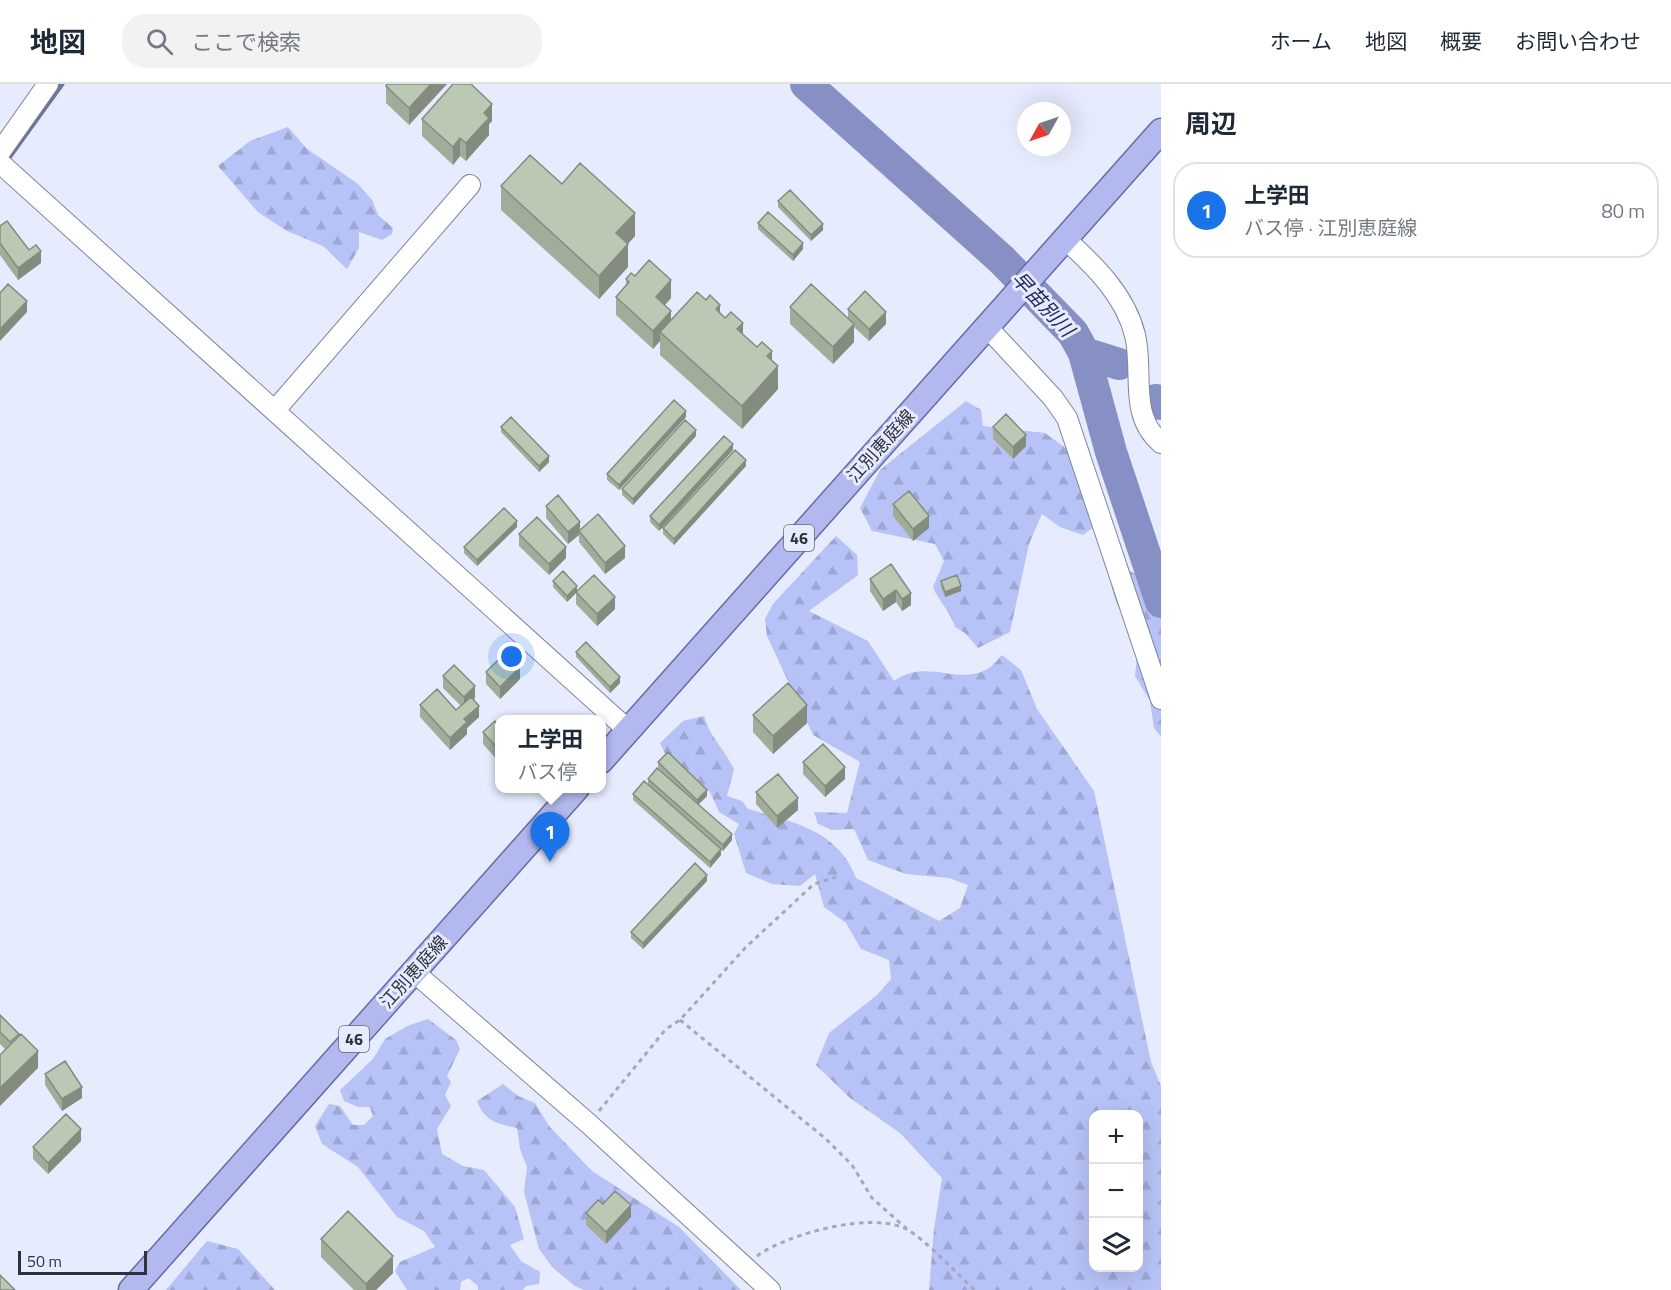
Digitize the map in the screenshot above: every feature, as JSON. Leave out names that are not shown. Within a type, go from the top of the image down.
[{"type":"main road","name":"江別恵庭線","points":[[606,755],[1161,131]]},
{"type":"main road","name":"江別恵庭線","points":[[131,1290],[573,793]]},
{"type":"street","points":[[48,84],[2,162],[628,730]]},
{"type":"street","points":[[276,409],[470,185]]},
{"type":"street","points":[[1060,244],[1090,261],[1122,303],[1135,335],[1142,416],[1148,429],[1161,443]]},
{"type":"street","points":[[992,321],[1067,418],[1161,699]]},
{"type":"street","points":[[414,972],[589,1124],[770,1290]]},
{"type":"path","points":[[589,1124],[666,1029],[680,1020],[746,947],[814,884],[836,877]]},
{"type":"path","points":[[680,1020],[826,1139],[852,1165],[872,1198],[975,1290]]},
{"type":"path","points":[[745,1268],[759,1254],[792,1237],[821,1230],[882,1222],[907,1229]]},
{"type":"green space","points":[[288,127],[306,148],[358,184],[372,200],[378,215],[393,228],[392,234],[382,240],[359,232],[359,248],[347,269],[323,246],[287,231],[258,212],[218,166],[250,141]]},
{"type":"green space","points":[[966,401],[981,410],[983,426],[1045,433],[1071,452],[1095,526],[1083,535],[1060,527],[1042,514],[1029,544],[1010,632],[978,648],[965,633],[955,627],[933,587],[944,561],[935,544],[872,531],[860,508],[880,470]]},
{"type":"green space","points":[[836,536],[857,555],[858,575],[809,611],[868,641],[894,681],[906,674],[918,672],[966,675],[977,673],[991,667],[1002,655],[1021,670],[1037,709],[1094,791],[1151,1062],[1161,1086],[1161,1290],[929,1290],[934,1229],[942,1178],[900,1133],[850,1098],[816,1065],[829,1033],[877,995],[891,979],[889,960],[861,949],[846,923],[824,907],[815,874],[800,886],[772,884],[746,873],[734,834],[739,824],[719,812],[710,792],[672,768],[660,743],[683,721],[704,716],[734,769],[727,796],[742,801],[748,809],[812,830],[838,849],[856,878],[939,921],[960,908],[968,885],[949,878],[906,874],[868,860],[854,829],[832,830],[818,824],[814,812],[847,813],[860,762],[813,735],[767,636],[765,619],[773,604]]},
{"type":"green space","points":[[1121,567],[1161,586],[1161,737],[1154,728],[1150,701],[1135,676],[1139,636],[1123,615],[1113,593],[1111,575]]},
{"type":"green space","points":[[428,1019],[456,1040],[460,1049],[447,1076],[451,1082],[445,1095],[451,1106],[437,1129],[442,1154],[463,1166],[484,1170],[515,1207],[524,1239],[510,1245],[521,1261],[540,1272],[539,1284],[526,1286],[523,1290],[478,1290],[478,1286],[468,1278],[461,1282],[460,1290],[407,1290],[395,1271],[400,1262],[435,1247],[424,1231],[397,1217],[358,1167],[322,1144],[315,1126],[329,1104],[340,1106],[353,1125],[364,1125],[373,1116],[370,1107],[358,1107],[344,1101],[340,1090],[373,1059],[385,1039],[407,1026]]},
{"type":"green space","points":[[503,1084],[518,1096],[535,1103],[549,1126],[592,1171],[679,1227],[741,1290],[584,1290],[575,1286],[553,1268],[539,1249],[524,1192],[527,1167],[520,1149],[517,1128],[498,1123],[488,1117],[477,1101]]},
{"type":"green space","points":[[207,1241],[238,1249],[275,1290],[166,1290]]},
{"type":"building","points":[[387,84],[431,84],[409,108],[386,86]]},
{"type":"building","points":[[453,84],[471,84],[492,104],[484,113],[489,118],[466,143],[460,138],[453,147],[422,119]]},
{"type":"building","points":[[530,155],[562,184],[580,163],[635,213],[616,233],[628,244],[599,276],[501,186]]},
{"type":"building","points":[[790,190],[823,224],[811,235],[778,201]]},
{"type":"building","points":[[768,212],[803,243],[793,255],[758,223]]},
{"type":"building","points":[[7,221],[29,250],[36,245],[41,251],[18,268],[0,243],[0,226]]},
{"type":"building","points":[[649,260],[671,280],[656,297],[671,311],[653,331],[616,297],[629,282],[626,279],[631,273],[635,276]]},
{"type":"building","points":[[8,284],[27,301],[0,329],[0,293]]},
{"type":"building","points":[[811,284],[854,324],[833,347],[790,307]]},
{"type":"building","points":[[865,291],[886,312],[869,329],[848,309]]},
{"type":"building","points":[[697,292],[706,300],[710,295],[720,305],[716,309],[725,318],[731,312],[743,323],[737,329],[757,347],[762,342],[772,351],[767,356],[778,366],[742,406],[660,332]]},
{"type":"building","points":[[674,400],[686,411],[619,485],[607,474]]},
{"type":"building","points":[[1006,414],[1026,435],[1013,447],[993,427]]},
{"type":"building","points":[[511,417],[549,456],[539,466],[501,427]]},
{"type":"building","points":[[685,420],[696,430],[633,499],[622,489]]},
{"type":"building","points":[[724,436],[733,444],[659,525],[650,516]]},
{"type":"building","points":[[735,450],[746,460],[674,539],[663,528]]},
{"type":"building","points":[[909,491],[929,516],[913,529],[893,504]]},
{"type":"building","points":[[558,495],[580,522],[568,532],[546,506]]},
{"type":"building","points":[[504,508],[517,521],[477,560],[464,547]]},
{"type":"building","points":[[598,514],[625,546],[605,563],[579,531]]},
{"type":"building","points":[[537,517],[566,547],[549,564],[519,534]]},
{"type":"building","points":[[891,564],[911,593],[902,599],[896,590],[883,599],[870,579]]},
{"type":"building","points":[[563,571],[577,586],[567,596],[553,581]]},
{"type":"building","points":[[594,575],[615,597],[597,614],[576,592]]},
{"type":"building","points":[[957,575],[961,586],[945,592],[941,581]]},
{"type":"building","points":[[586,642],[620,677],[610,687],[576,652]]},
{"type":"building","points":[[506,652],[520,667],[500,687],[486,672]]},
{"type":"building","points":[[454,665],[475,686],[464,697],[443,676]]},
{"type":"building","points":[[788,683],[807,705],[773,736],[753,715]]},
{"type":"building","points":[[437,689],[456,710],[471,697],[479,706],[464,719],[467,722],[450,738],[420,705]]},
{"type":"building","points":[[495,721],[495,746],[483,732]]},
{"type":"building","points":[[823,744],[845,767],[825,786],[803,762]]},
{"type":"building","points":[[668,752],[707,790],[697,800],[658,762]]},
{"type":"building","points":[[657,768],[732,834],[723,845],[648,779]]},
{"type":"building","points":[[778,774],[798,798],[777,816],[756,792]]},
{"type":"building","points":[[644,781],[721,849],[710,862],[633,794]]},
{"type":"building","points":[[695,863],[707,875],[643,943],[631,932]]},
{"type":"building","points":[[0,1015],[19,1034],[10,1042],[0,1032]]},
{"type":"building","points":[[21,1034],[38,1051],[0,1088],[0,1055]]},
{"type":"building","points":[[65,1061],[82,1087],[62,1099],[45,1074]]},
{"type":"building","points":[[66,1114],[81,1129],[48,1163],[33,1147]]},
{"type":"building","points":[[615,1191],[631,1205],[606,1232],[586,1213],[598,1200],[603,1204]]},
{"type":"building","points":[[348,1211],[393,1256],[366,1284],[321,1239]]},
{"type":"building","points":[[0,1275],[15,1290],[0,1290]]},
{"type":"waterway","points":[[5,163],[62,84]]},
{"type":"waterway","name":"早苗別川","points":[[806,84],[1002,260],[1073,333],[1084,353],[1111,452],[1161,602]]},
{"type":"waterway","points":[[1084,353],[1119,364]]},
{"type":"waterway","points":[[1156,400],[1161,404]]},
{"type":"place","name":"上学田","points":[[550,862]]}]
